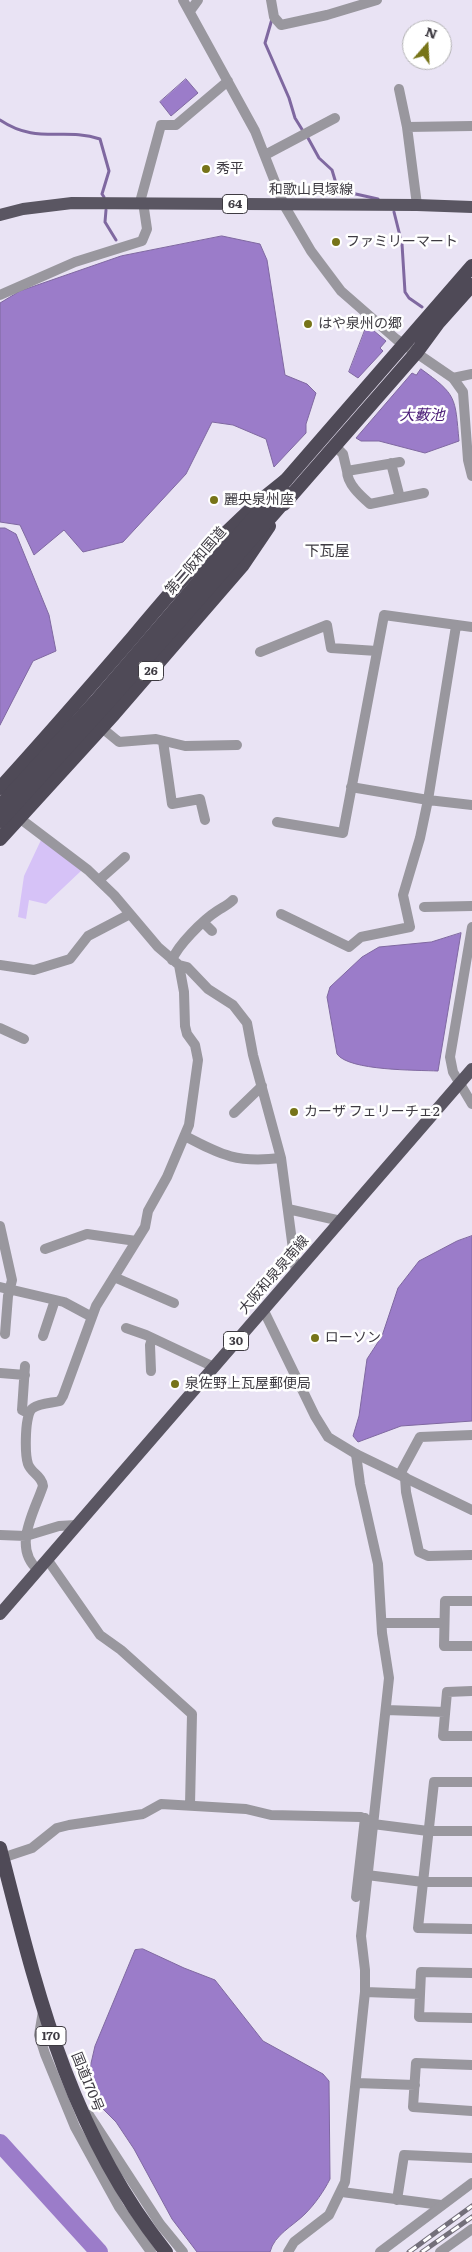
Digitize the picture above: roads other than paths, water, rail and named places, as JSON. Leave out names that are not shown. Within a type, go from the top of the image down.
[{"type":"highway","name":"第二阪和国道","points":[[0,806],[96,701],[472,266]]},
{"type":"highway","name":"第二阪和国道","points":[[0,821],[104,708],[335,446],[416,353],[472,284]]},
{"type":"highway","name":"26","points":[[0,788],[54,730],[191,570],[260,500],[286,480]]},
{"type":"highway","name":"26","points":[[0,839],[102,728],[242,566],[291,494]]},
{"type":"highway","name":"国道170号","points":[[1,1853],[43,2011],[71,2087],[90,2132],[136,2211],[166,2252]]},
{"type":"main road","name":"和歌山貝塚線","points":[[0,215],[23,209],[72,203],[417,204],[472,207]]},
{"type":"main road","name":"大阪和泉泉南線","points":[[0,1614],[472,1069]]},
{"type":"street","points":[[183,0],[255,130],[284,205],[311,251],[341,292],[404,344],[453,378],[463,392],[468,460],[472,476]]},
{"type":"street","points":[[190,11],[198,0]]},
{"type":"street","points":[[271,0],[274,17],[281,25],[327,15],[376,0]]},
{"type":"street","points":[[0,295],[74,262],[142,241],[147,229],[141,202],[162,125],[176,124],[228,81]]},
{"type":"street","points":[[399,89],[407,127],[417,204]]},
{"type":"street","points":[[265,155],[336,118]]},
{"type":"street","points":[[407,127],[472,126]]},
{"type":"street","points":[[453,378],[472,374]]},
{"type":"street","points":[[335,446],[343,454],[347,477],[360,495],[370,504],[424,493]]},
{"type":"street","points":[[347,471],[375,462],[395,463],[400,498]]},
{"type":"street","points":[[277,822],[343,833],[384,615],[472,627]]},
{"type":"street","points":[[260,652],[327,625],[331,648],[378,651]]},
{"type":"street","points":[[282,914],[349,947],[361,937],[410,927],[404,895],[420,838],[428,800],[456,626]]},
{"type":"street","points":[[102,728],[119,742],[156,739],[185,746],[237,745]]},
{"type":"street","points":[[163,741],[172,804],[200,799],[205,820]]},
{"type":"street","points":[[351,787],[428,800],[472,805]]},
{"type":"street","points":[[0,799],[19,819],[98,880],[158,947],[175,962],[188,967],[208,989],[241,1013],[249,1031],[253,1054],[281,1158],[296,1272]]},
{"type":"street","points":[[98,880],[125,857]]},
{"type":"street","points":[[38,1570],[27,1554],[24,1540],[43,1486],[42,1480],[28,1464],[26,1421],[28,1414],[33,1408],[60,1401],[63,1396],[96,1306],[145,1227],[148,1211],[167,1177],[190,1125],[198,1060],[195,1045],[187,1034],[184,992],[175,962],[176,950],[208,927],[234,900]]},
{"type":"street","points":[[424,907],[472,906]]},
{"type":"street","points":[[0,965],[34,970],[70,959],[88,936],[130,914]]},
{"type":"street","points":[[472,927],[450,1057],[451,1068],[472,1104]]},
{"type":"street","points":[[0,1028],[24,1039]]},
{"type":"street","points":[[234,1113],[262,1086]]},
{"type":"street","points":[[185,1136],[235,1158],[256,1161],[281,1158]]},
{"type":"street","points":[[288,1208],[340,1221]]},
{"type":"street","points":[[0,1226],[12,1280],[5,1288],[5,1334]]},
{"type":"street","points":[[45,1249],[87,1234],[136,1241]]},
{"type":"street","points":[[114,1277],[174,1303]]},
{"type":"street","points":[[5,1288],[28,1295],[64,1302],[92,1317]]},
{"type":"street","points":[[43,1336],[55,1300]]},
{"type":"street","points":[[264,1310],[322,1430],[333,1442],[472,1510]]},
{"type":"street","points":[[126,1328],[209,1363],[214,1367]]},
{"type":"street","points":[[151,1371],[150,1345],[152,1339]]},
{"type":"street","points":[[0,1373],[25,1370],[22,1410],[28,1414]]},
{"type":"street","points":[[472,1435],[420,1437],[403,1476],[419,1552],[428,1556],[472,1555]]},
{"type":"street","points":[[356,1454],[360,1484],[378,1564],[382,1623],[389,1678],[386,1710],[356,1897]]},
{"type":"street","points":[[0,1535],[26,1536],[59,1526],[76,1525]]},
{"type":"street","points":[[47,1559],[100,1635],[121,1650],[192,1714],[190,1806]]},
{"type":"street","points":[[472,1601],[444,1601],[444,1646],[472,1646]]},
{"type":"street","points":[[382,1623],[444,1623]]},
{"type":"street","points":[[472,1692],[447,1692],[443,1736],[472,1736]]},
{"type":"street","points":[[386,1710],[445,1712]]},
{"type":"street","points":[[472,1782],[434,1782],[418,1928],[472,1929]]},
{"type":"street","points":[[1,1853],[32,1848],[57,1828],[69,1824],[143,1814],[161,1804],[246,1809],[271,1815],[369,1821],[428,1831],[472,1831]]},
{"type":"street","points":[[290,2251],[294,2242],[329,2215],[342,2192],[345,2182],[364,1992],[365,1970],[360,1936],[367,1875],[369,1821]]},
{"type":"street","points":[[367,1875],[423,1882],[472,1882]]},
{"type":"street","points":[[472,1973],[421,1972],[419,2017],[472,2018]]},
{"type":"street","points":[[364,1992],[420,1994]]},
{"type":"street","points":[[43,2011],[39,2035],[75,2127],[119,2207],[151,2252]]},
{"type":"street","points":[[472,2065],[416,2063],[413,2107],[472,2111]]},
{"type":"street","points":[[356,2083],[415,2085]]},
{"type":"street","points":[[71,2087],[160,2224],[183,2252]]},
{"type":"street","points":[[397,2200],[404,2155],[472,2158]]},
{"type":"street","points":[[380,2252],[472,2183]]},
{"type":"street","points":[[342,2192],[441,2205]]},
{"type":"street","points":[[440,2252],[472,2229]]},
{"type":"water","points":[[186,79],[198,93],[171,116],[160,102]]},
{"type":"water","points":[[222,236],[260,244],[267,260],[285,375],[307,384],[316,393],[306,424],[306,433],[274,467],[266,439],[233,425],[212,422],[186,474],[123,542],[83,552],[64,530],[34,555],[20,525],[0,522],[0,303],[20,291],[121,256]]},
{"type":"water","points":[[367,325],[386,341],[380,348],[383,351],[358,378],[349,372]]},
{"type":"water","name":"大藪池","points":[[421,369],[442,385],[452,398],[455,406],[459,441],[425,453],[379,441],[361,441],[356,438],[412,373],[416,375]]},
{"type":"water","points":[[0,528],[5,528],[16,534],[49,615],[56,651],[33,661],[0,725]]},
{"type":"water","points":[[461,933],[438,1071],[369,1067],[344,1060],[337,1054],[327,997],[330,987],[362,957],[379,947],[431,942]]},
{"type":"water","points":[[472,1236],[472,1421],[401,1426],[358,1442],[353,1436],[359,1416],[367,1359],[382,1336],[398,1288],[419,1261],[457,1241]]},
{"type":"water","points":[[143,1949],[215,1980],[263,2041],[323,2074],[329,2081],[330,2179],[312,2206],[275,2241],[270,2252],[197,2252],[172,2219],[134,2149],[116,2122],[101,2107],[93,2093],[89,2072],[95,2046],[135,1950]]},
{"type":"waterway","points":[[272,19],[265,43],[289,98],[295,118],[303,131]]},
{"type":"waterway","points":[[0,120],[13,128],[26,132],[74,134],[100,139],[109,171],[102,194],[104,197]]},
{"type":"waterway","points":[[308,138],[319,158],[332,170],[338,190],[378,199]]},
{"type":"waterway","points":[[106,210],[105,222],[116,240]]},
{"type":"waterway","points":[[394,212],[402,244],[405,292],[409,298],[422,307]]},
{"type":"waterway","points":[[0,2143],[99,2252]]},
{"type":"railway","points":[[409,2252],[472,2206]]},
{"type":"railway","points":[[422,2252],[472,2217]]},
{"type":"place","name":"秀平","points":[[206,169]]},
{"type":"place","name":"ファミリーマート","points":[[336,242]]},
{"type":"place","name":"はや泉州の郷","points":[[308,324]]},
{"type":"place","name":"麗央泉州座","points":[[214,500]]},
{"type":"place","name":"カーザ フェリーチェ2","points":[[294,1112]]},
{"type":"place","name":"ローソン","points":[[315,1338]]},
{"type":"place","name":"泉佐野上瓦屋郵便局","points":[[175,1384]]},
{"type":"district","name":"下瓦屋","points":[[327,552]]}]
